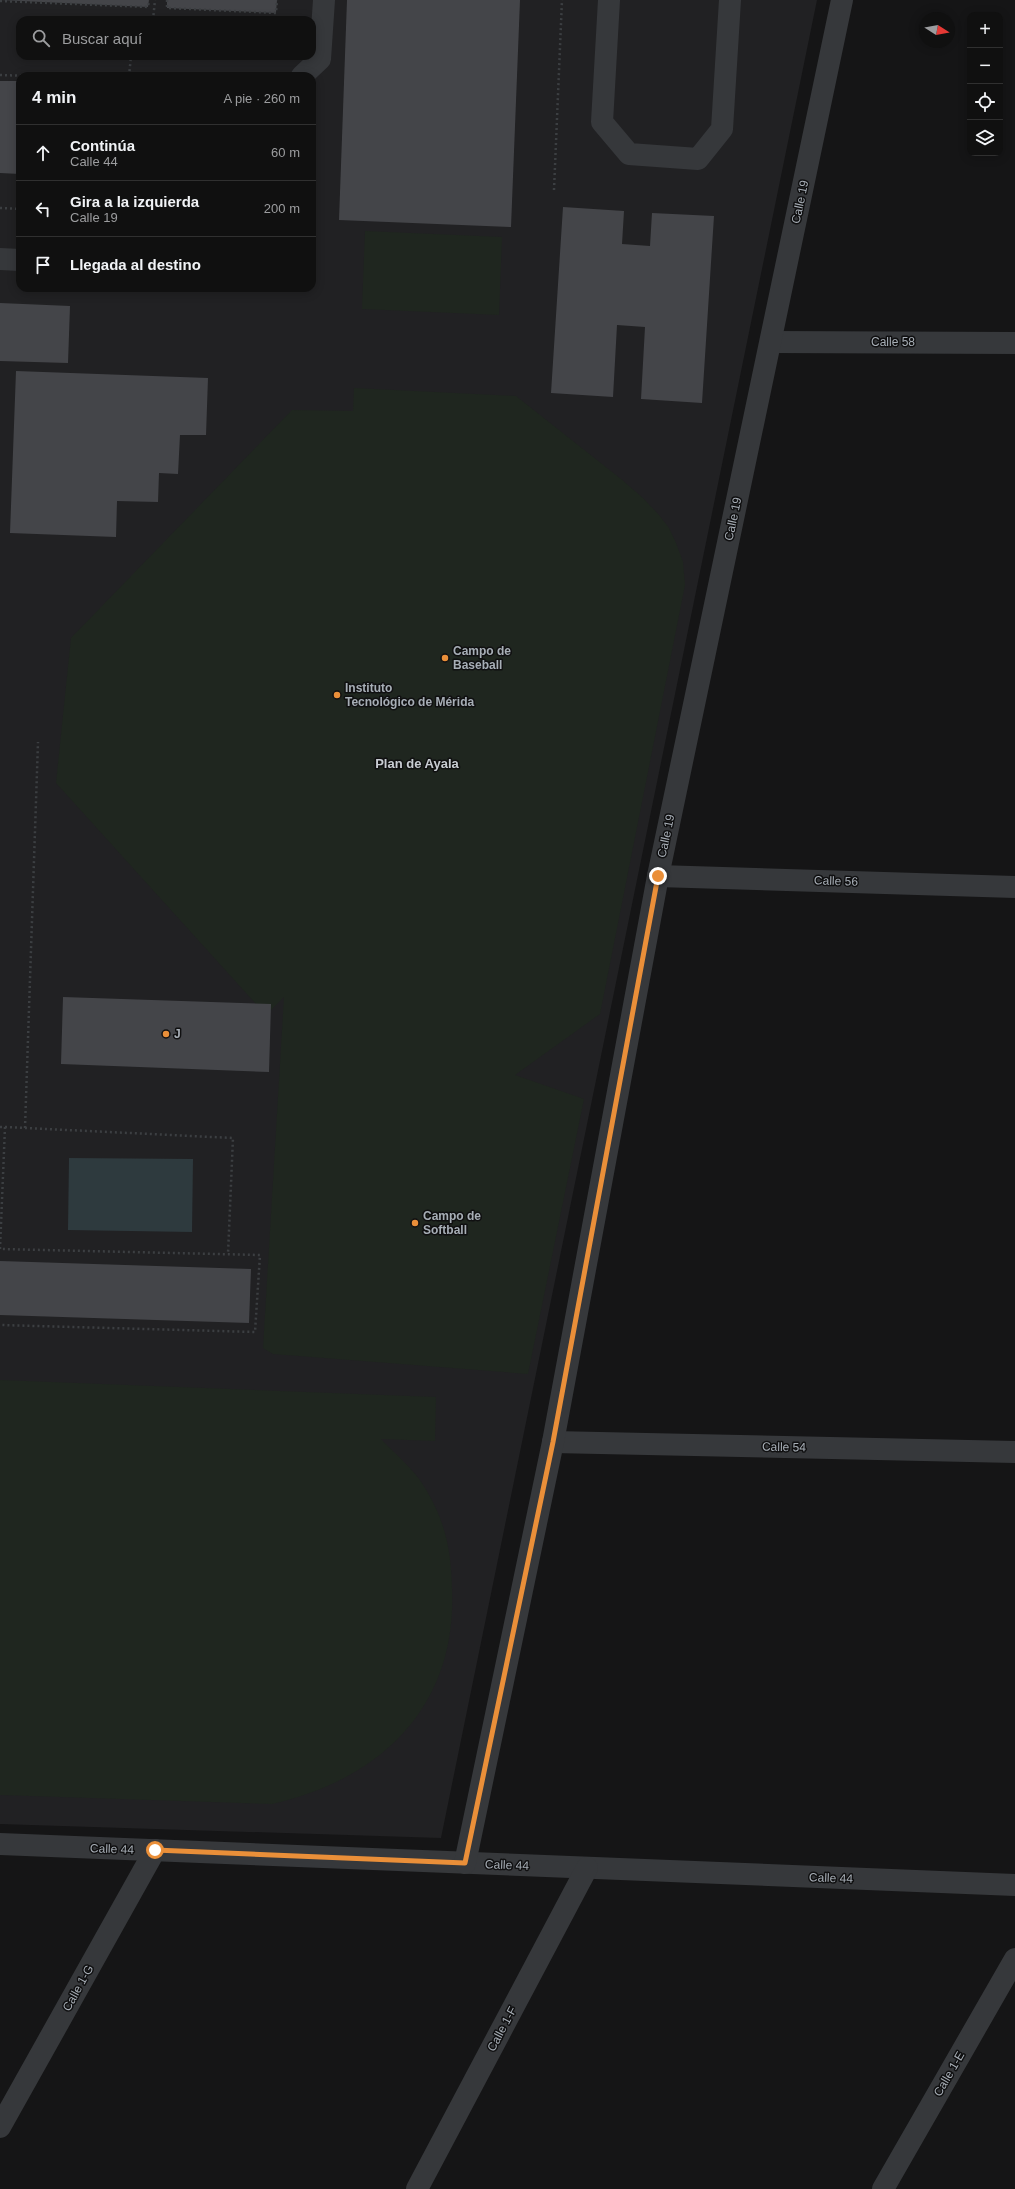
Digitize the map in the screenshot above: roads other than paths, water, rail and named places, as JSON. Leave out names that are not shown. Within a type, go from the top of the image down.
[{"type":"street","points":[[306,72],[320,59],[324,0]]},
{"type":"street","points":[[609,0],[602,122],[629,154],[698,159],[722,129],[730,0]]},
{"type":"street","name":"Calle 19","points":[[465,1863],[553,1442],[658,876],[842,0]]},
{"type":"street","points":[[0,259],[16,260]]},
{"type":"street","name":"Calle 58","points":[[771,342],[1015,343]]},
{"type":"street","name":"Calle 56","points":[[658,876],[1015,887]]},
{"type":"street","name":"Calle 54","points":[[553,1442],[1015,1452]]},
{"type":"street","name":"Calle 44","points":[[0,1844],[1015,1885]]},
{"type":"street","name":"Calle 1-G","points":[[0,2127],[155,1850]]},
{"type":"street","name":"Calle 1-F","points":[[417,2189],[587,1868]]},
{"type":"street","name":"Calle 1-E","points":[[883,2189],[1015,1959]]},
{"type":"place","name":"Campo de Baseball","points":[[445,658]]},
{"type":"place","name":"Instituto Tecnológico de Mérida","points":[[337,695]]},
{"type":"place","name":"J","points":[[166,1034]]},
{"type":"place","name":"Campo de Softball","points":[[415,1223]]},
{"type":"district","name":"Plan de Ayala","points":[[417,763]]}]
